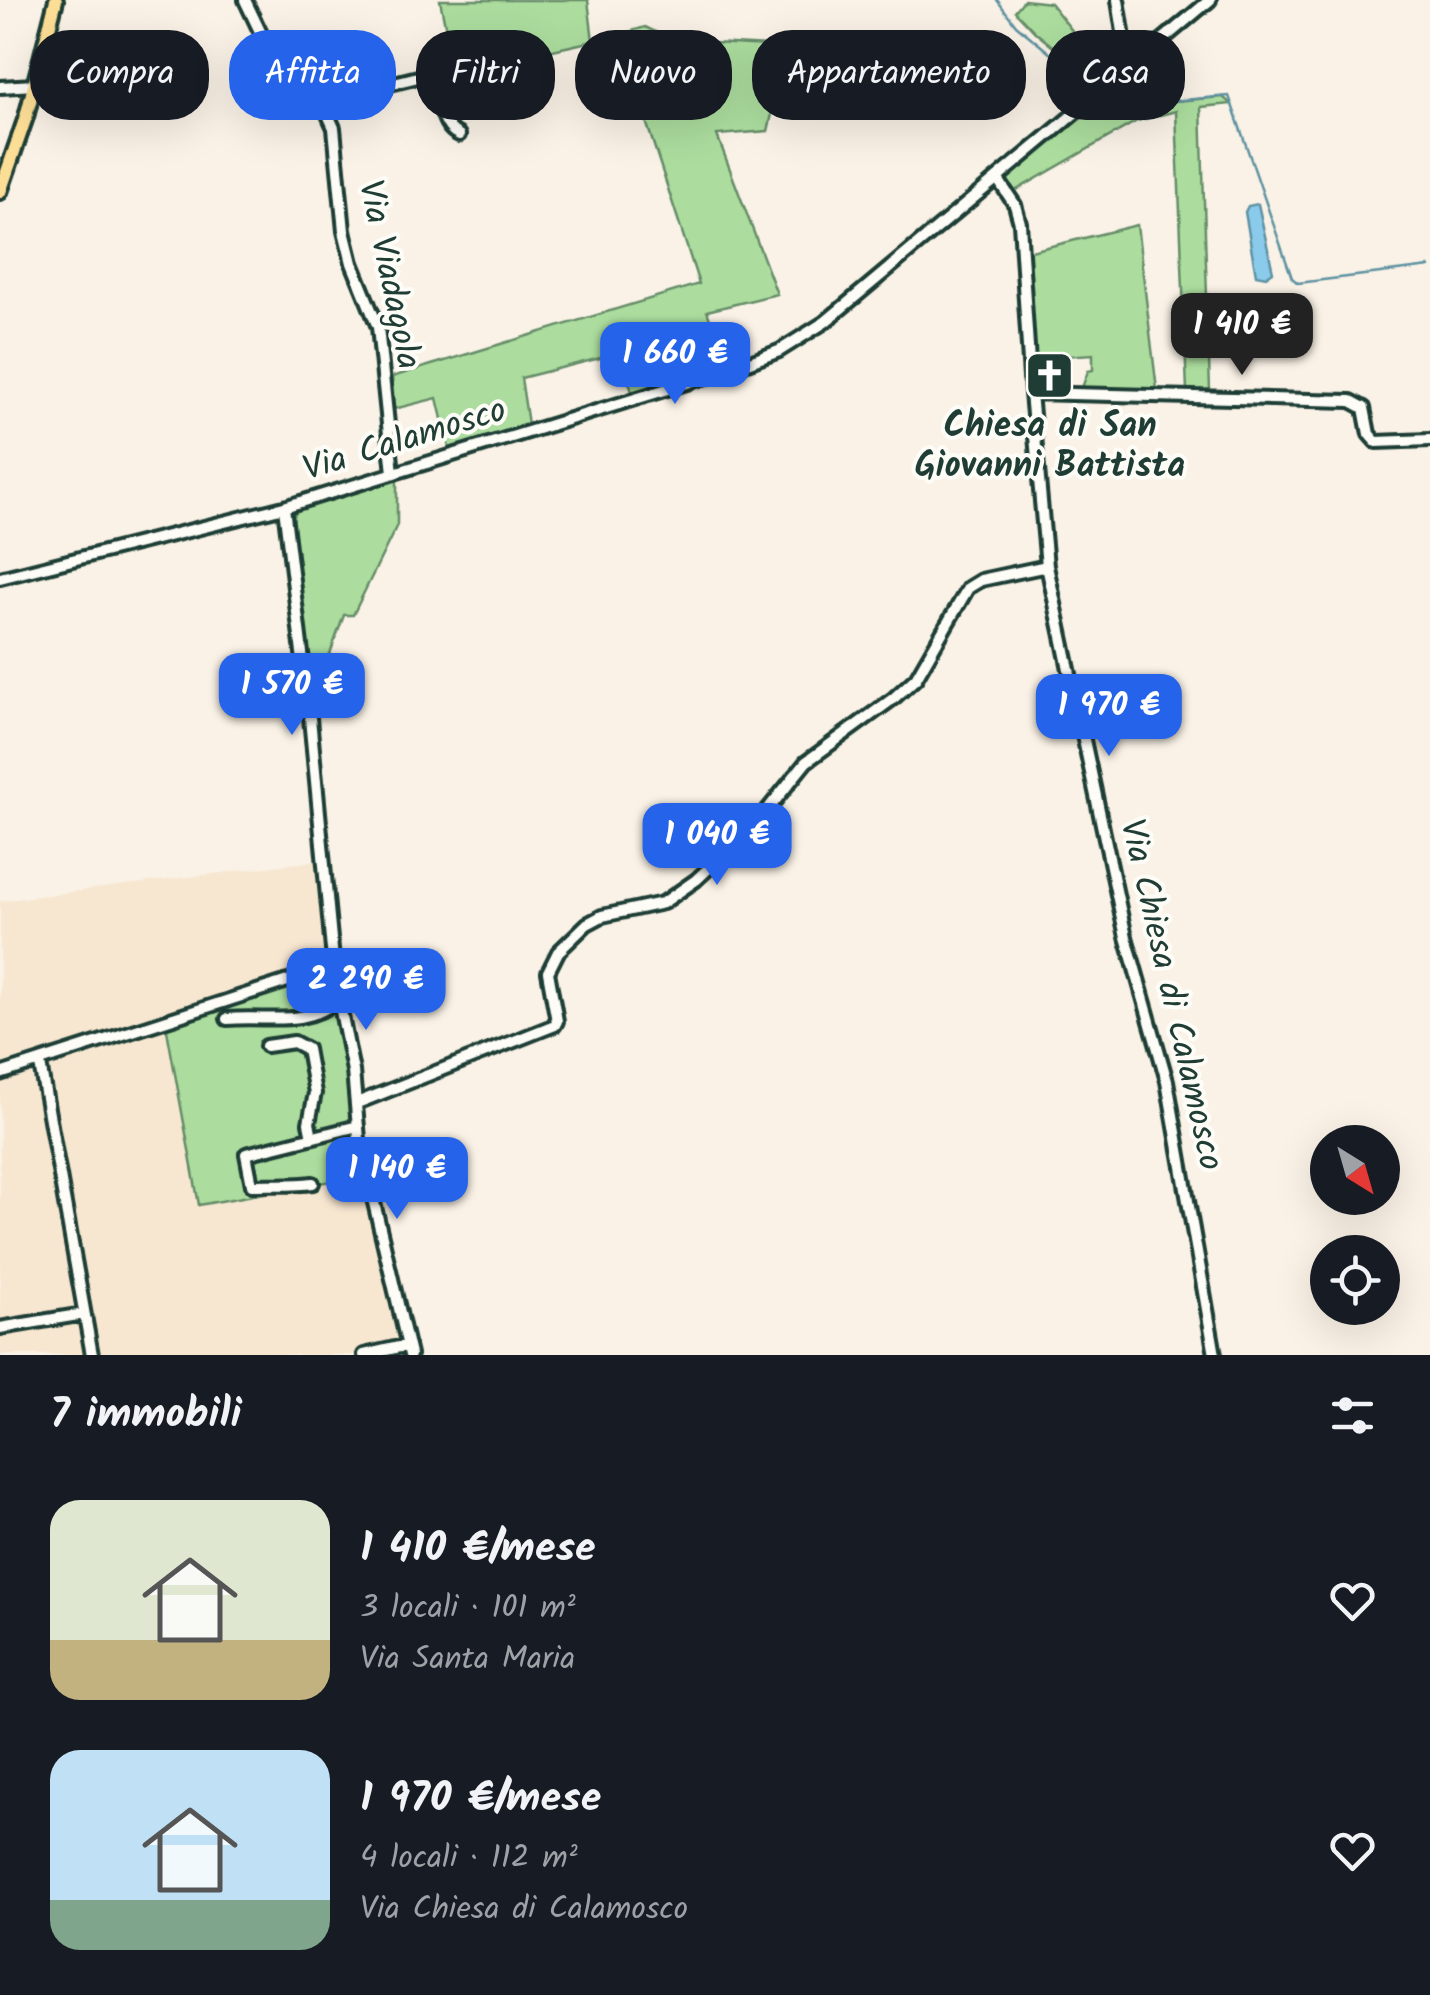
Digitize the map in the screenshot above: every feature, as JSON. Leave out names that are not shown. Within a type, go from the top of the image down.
[{"type":"main road","points":[[48,30],[56,0]]},
{"type":"main road","points":[[0,192],[30,98]]},
{"type":"street","points":[[245,0],[259,30]]},
{"type":"street","points":[[1118,0],[1123,30]]},
{"type":"street","name":"Via Calamosco","points":[[1174,30],[1210,0]]},
{"type":"street","points":[[0,87],[30,85]]},
{"type":"street","name":"Via Viadagola","points":[[330,120],[344,231],[352,263],[378,327],[393,474]]},
{"type":"street","points":[[444,120],[450,131],[459,136]]},
{"type":"street","name":"Via Calamosco","points":[[0,578],[284,507],[726,371],[779,351],[824,322],[1066,120]]},
{"type":"street","name":"Via Chiesa di Calamosco","points":[[997,178],[1015,205],[1020,223],[1030,393],[1047,566],[1116,890],[1171,1100],[1215,1355]]},
{"type":"street","points":[[1030,393],[1350,402],[1364,408],[1368,434],[1376,442],[1430,440]]},
{"type":"street","points":[[284,507],[339,1000],[378,1228],[409,1350],[364,1355]]},
{"type":"street","points":[[357,1104],[555,1025],[550,964],[574,936],[602,916],[646,908],[680,893],[756,824],[806,762],[916,678],[968,588],[981,580],[1047,566]]},
{"type":"street","points":[[0,1074],[334,966]]},
{"type":"street","points":[[227,1019],[298,1019],[312,1016],[339,1000]]},
{"type":"street","points":[[266,1046],[294,1042],[307,1049],[315,1093],[309,1124],[312,1136]]},
{"type":"street","points":[[40,1064],[92,1355]]},
{"type":"street","points":[[313,1183],[284,1188],[274,1183],[254,1185],[246,1154],[358,1126]]},
{"type":"street","points":[[0,1328],[84,1314]]},
{"type":"shaded area","points":[[330,859],[343,964],[166,1019],[369,1174],[414,1355],[0,1355],[0,901]]},
{"type":"green space","points":[[440,0],[588,0],[592,30],[575,30],[575,45],[555,50],[555,30],[446,30]]},
{"type":"green space","points":[[1024,0],[1050,3],[1072,30],[1046,30],[1046,41],[1015,11]]},
{"type":"green space","points":[[732,44],[752,45],[752,120],[771,120],[768,131],[717,135],[777,294],[707,311],[726,365],[632,392],[620,353],[521,378],[528,424],[449,448],[437,398],[394,409],[392,377],[699,284],[646,120],[732,120]]},
{"type":"green space","points":[[1223,97],[1231,104],[1201,107],[1210,391],[1187,391],[1176,120],[1185,120],[1185,100]]},
{"type":"green space","points":[[1076,120],[1141,120],[1013,192],[1008,176]]},
{"type":"green space","points":[[1137,225],[1158,398],[1078,399],[1088,371],[1093,370],[1093,354],[1033,358],[1027,252]]},
{"type":"green space","points":[[397,479],[397,525],[353,615],[344,615],[314,698],[292,522],[296,510]]},
{"type":"green space","points":[[343,964],[369,1174],[199,1205],[165,1019]]},
{"type":"water","points":[[1258,204],[1273,272],[1266,277],[1256,275],[1245,212],[1248,206]]},
{"type":"waterway","points":[[997,0],[1016,25],[1046,50]]},
{"type":"waterway","points":[[1185,100],[1229,96],[1292,278],[1298,283],[1430,267]]},
{"type":"place","name":"Chiesa di San Giovanni Battista","points":[[1050,375]]}]
